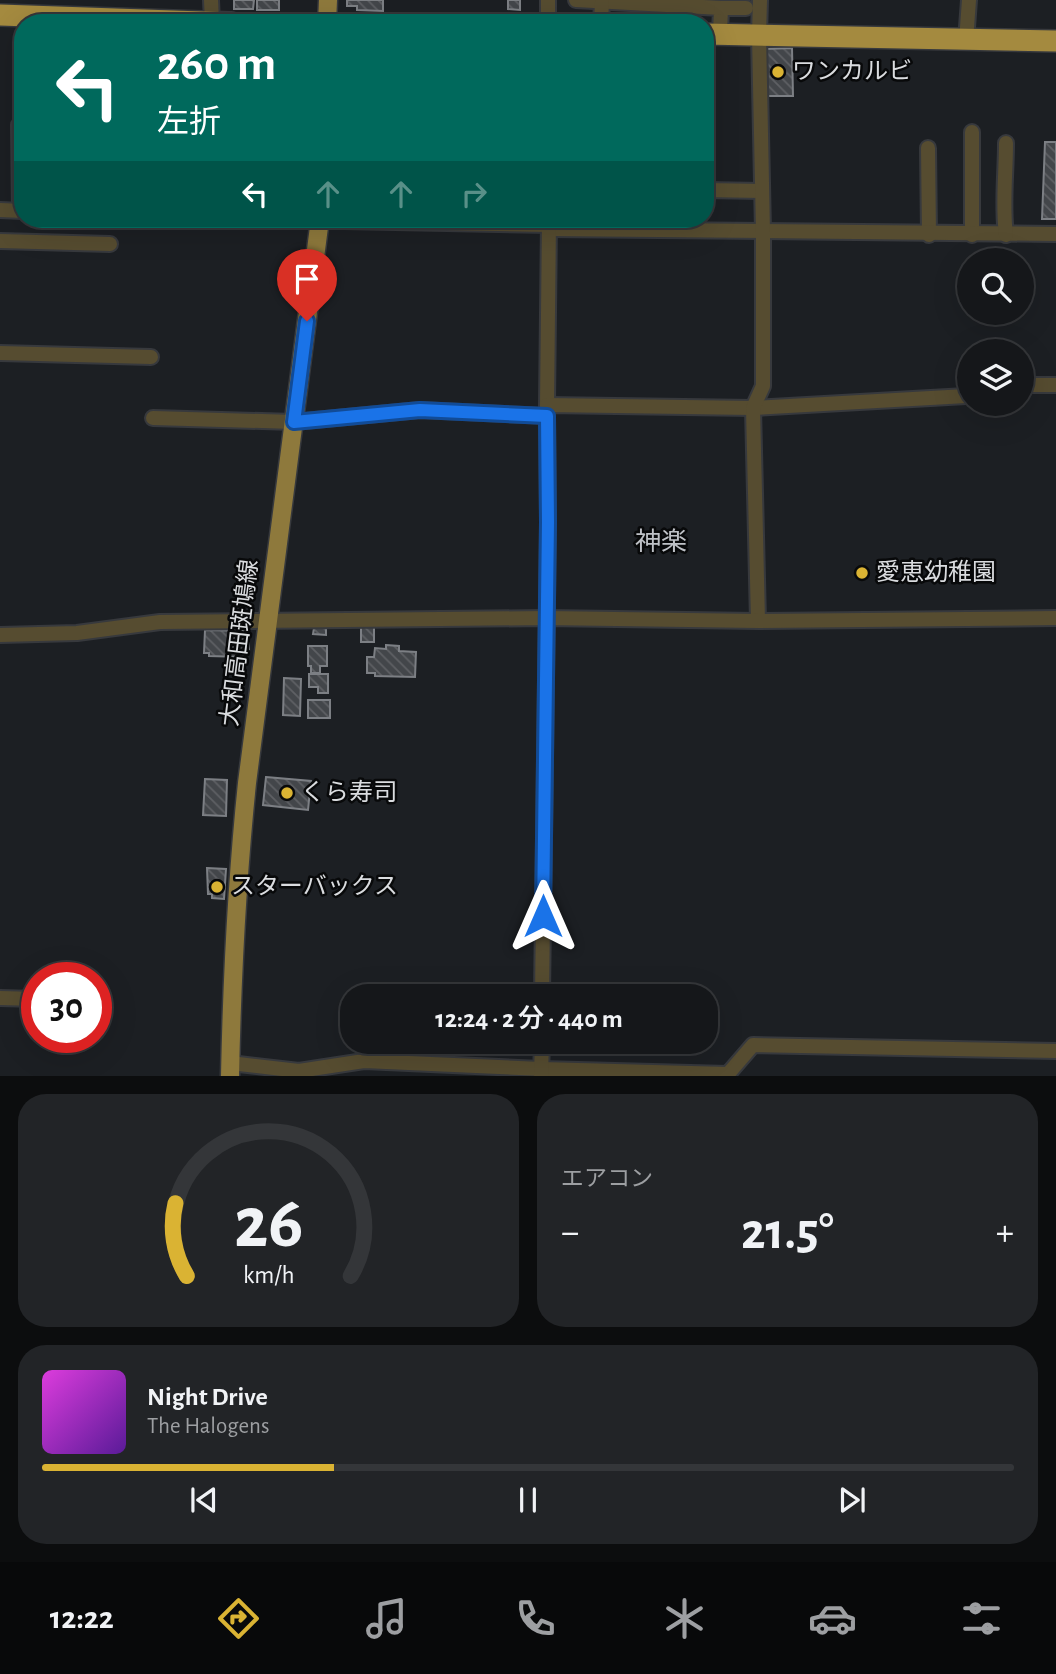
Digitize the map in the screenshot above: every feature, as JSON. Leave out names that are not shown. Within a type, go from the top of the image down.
[{"type":"highway","points":[[714,34],[1056,41]]},
{"type":"main road","name":"大和高田斑鳩線","points":[[230,1069],[239,860],[319,228]]},
{"type":"street","points":[[576,0],[746,8]]},
{"type":"street","points":[[758,621],[753,408],[763,386],[763,232],[758,35],[761,0]]},
{"type":"street","points":[[967,41],[969,0]]},
{"type":"street","points":[[714,31],[722,8]]},
{"type":"street","points":[[972,132],[972,235]]},
{"type":"street","points":[[1006,143],[1006,195],[1003,210],[1006,235]]},
{"type":"street","points":[[928,148],[929,234]]},
{"type":"street","points":[[714,190],[762,191]]},
{"type":"street","points":[[542,984],[549,228]]},
{"type":"street","points":[[656,228],[763,232],[1056,234]]},
{"type":"street","points":[[0,241],[110,244]]},
{"type":"street","points":[[0,353],[151,357]]},
{"type":"street","points":[[1034,385],[1056,385]]},
{"type":"street","points":[[153,418],[294,422],[420,410],[753,408],[957,395]]},
{"type":"street","points":[[0,635],[78,633],[160,622],[545,618],[758,621],[1056,618]]},
{"type":"street","points":[[0,998],[21,999]]},
{"type":"street","points":[[230,1069],[299,1071],[364,1061],[541,1072],[728,1074],[753,1045],[1056,1051]]},
{"type":"street","points":[[541,1072],[542,1054]]},
{"type":"building","points":[[234,0],[254,0],[253,9],[234,9]]},
{"type":"building","points":[[257,0],[279,0],[279,10],[257,10]]},
{"type":"building","points":[[347,0],[383,0],[383,11],[357,10],[357,6],[347,6]]},
{"type":"building","points":[[508,0],[520,0],[520,10],[508,9]]},
{"type":"building","name":"ワンカルビ","points":[[792,48],[793,96],[765,96],[764,49]]},
{"type":"building","points":[[1045,142],[1056,142],[1056,219],[1042,219]]},
{"type":"building","points":[[361,625],[374,625],[374,642],[361,642]]},
{"type":"building","points":[[314,628],[326,628],[326,635],[313,634]]},
{"type":"building","points":[[205,630],[249,631],[249,653],[243,653],[243,657],[209,656],[209,653],[204,653]]},
{"type":"building","points":[[386,645],[399,646],[399,651],[416,652],[415,677],[375,676],[375,673],[367,673],[367,657],[374,657],[375,648],[386,649]]},
{"type":"building","points":[[308,646],[327,646],[327,666],[320,666],[320,673],[311,673],[311,666],[308,666]]},
{"type":"building","points":[[309,674],[328,674],[328,693],[318,693],[318,687],[309,687]]},
{"type":"building","points":[[284,678],[301,679],[300,716],[283,715]]},
{"type":"building","points":[[308,700],[330,700],[330,718],[308,718]]},
{"type":"building","name":"くら寿司","points":[[266,777],[311,781],[308,810],[263,805]]},
{"type":"building","points":[[205,779],[227,780],[226,816],[203,815]]},
{"type":"building","name":"スターバックス","points":[[207,868],[226,869],[224,899],[212,898],[212,894],[208,894]]},
{"type":"place","name":"ワンカルビ","points":[[778,72]]},
{"type":"place","name":"愛恵幼稚園","points":[[862,573]]},
{"type":"place","name":"くら寿司","points":[[287,793]]},
{"type":"place","name":"スターバックス","points":[[217,887]]},
{"type":"district","name":"神楽","points":[[661,542]]},
{"type":"route","points":[[307,321],[294,422],[420,410],[547,416],[543,916]]}]
